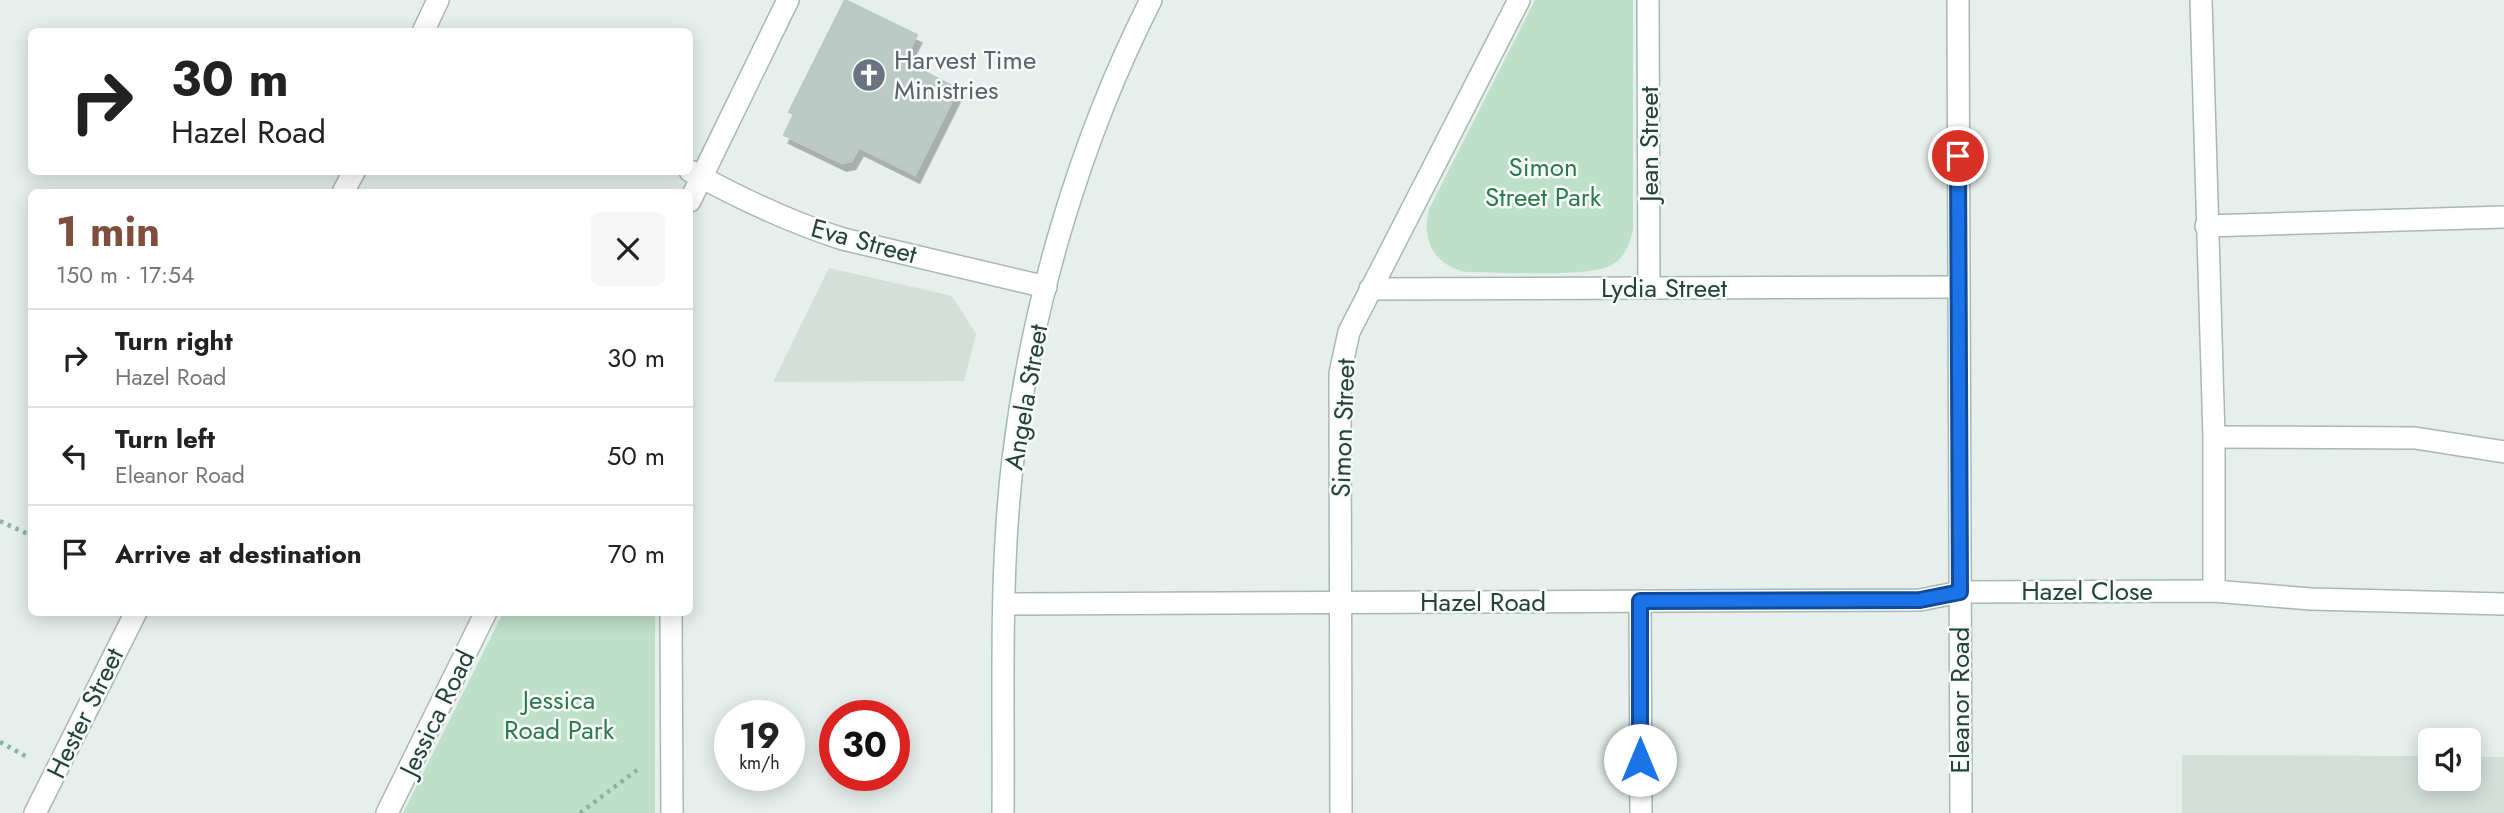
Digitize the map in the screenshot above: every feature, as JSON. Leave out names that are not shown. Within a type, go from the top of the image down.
[{"type":"street","points":[[425,28],[438,0]]},
{"type":"street","points":[[695,174],[789,0]]},
{"type":"street","name":"Angela Street","points":[[1003,813],[1004,604],[1013,459],[1027,370],[1046,287],[1088,148],[1119,67],[1151,0]]},
{"type":"street","name":"Simon Street","points":[[1342,813],[1340,373],[1349,332],[1519,0]]},
{"type":"street","name":"Jean Street","points":[[1648,0],[1649,288]]},
{"type":"street","name":"Eleanor Road","points":[[1958,0],[1961,813]]},
{"type":"street","points":[[2202,0],[2206,226],[2214,437],[2214,591]]},
{"type":"street","name":"Eva Street","points":[[695,174],[739,198],[832,236],[1046,287]]},
{"type":"street","points":[[2206,226],[2504,217]]},
{"type":"street","name":"Lydia Street","points":[[1370,289],[1958,287]]},
{"type":"street","points":[[2214,437],[2415,438],[2504,452]]},
{"type":"street","name":"Hazel Close","points":[[1960,592],[2214,591],[2311,599],[2504,604]]},
{"type":"street","name":"Hazel Road","points":[[1004,604],[1920,600],[1960,592]]},
{"type":"street","points":[[1640,601],[1641,813]]},
{"type":"street","name":"Hester Street","points":[[35,813],[134,616]]},
{"type":"street","name":"Jessica Road","points":[[387,813],[484,616]]},
{"type":"street","points":[[671,616],[671,813]]},
{"type":"path","points":[[0,521],[28,534]]},
{"type":"path","points":[[580,813],[671,743]]},
{"type":"shaded area","points":[[829,268],[952,296],[976,334],[964,381],[773,382]]},
{"type":"shaded area","points":[[2182,755],[2418,756],[2418,791],[2481,791],[2481,757],[2504,757],[2504,813],[2182,813]]},
{"type":"green space","name":"Simon Street Park","points":[[1535,0],[1633,0],[1632,235],[1620,258],[1601,269],[1564,273],[1465,272],[1445,263],[1432,249],[1427,231],[1429,209]]},
{"type":"green space","name":"Jessica Road Park","points":[[502,616],[655,616],[655,813],[403,813]]},
{"type":"building","name":"Harvest Time Ministries","points":[[845,0],[917,35],[904,61],[958,89],[915,175],[859,147],[851,161],[842,163],[784,135],[794,114],[789,112]]},
{"type":"place","name":"Harvest Time Ministries","points":[[869,75]]},
{"type":"route","points":[[1640,760],[1640,601],[1920,600],[1960,592],[1958,156]]}]
